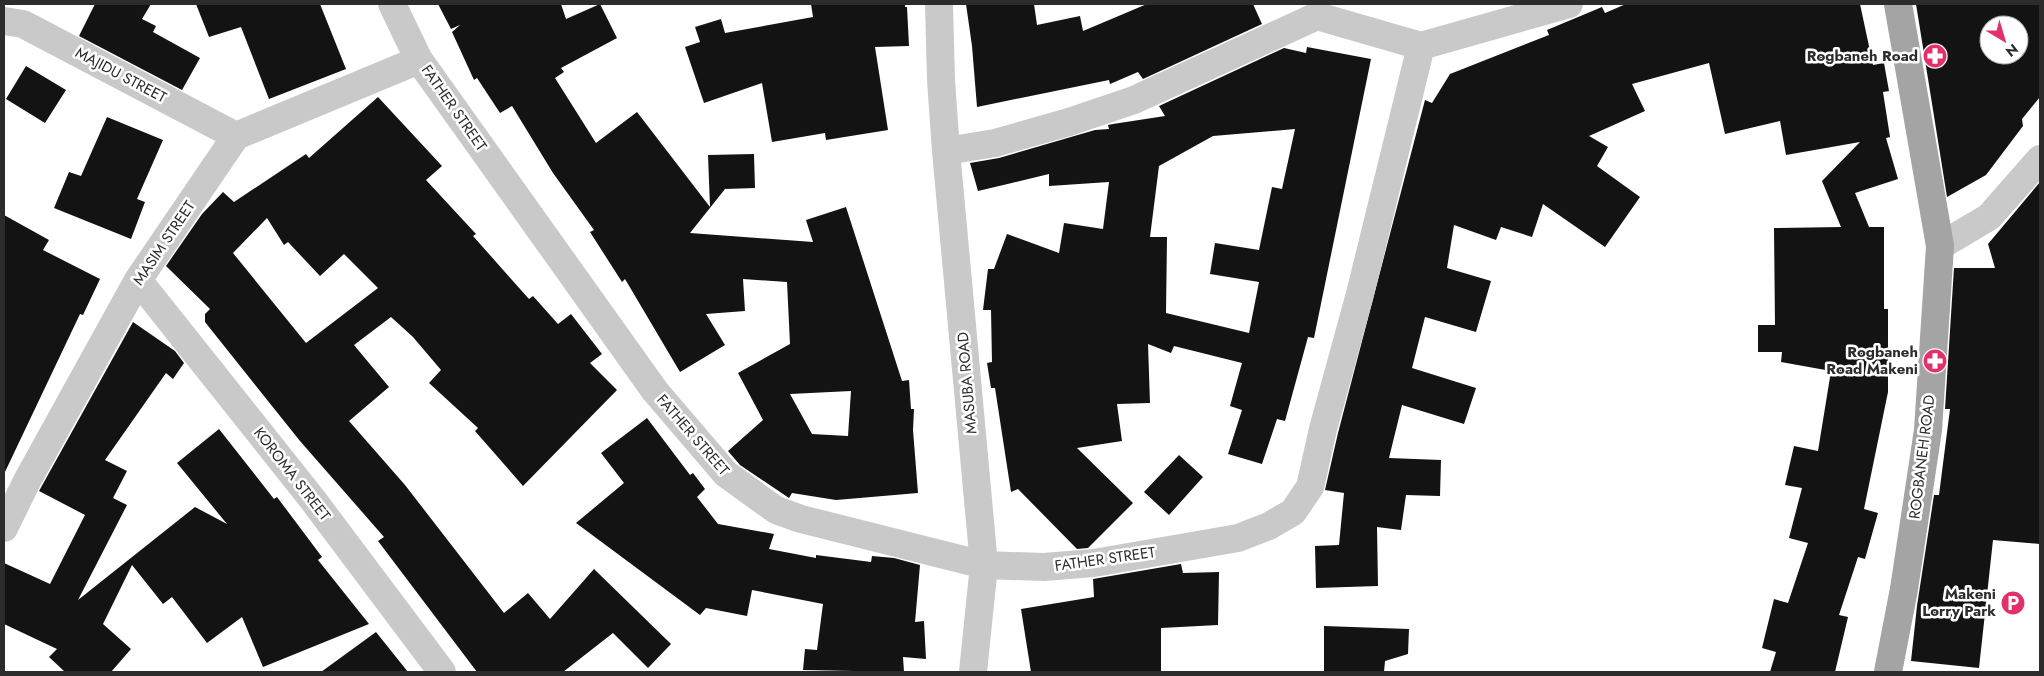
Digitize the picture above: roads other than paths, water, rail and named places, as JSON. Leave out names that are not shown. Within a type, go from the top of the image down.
[{"type":"main road","name":"ROGBANEH ROAD","points":[[1888,672],[1904,589],[1928,430],[1940,246],[1898,4]]},
{"type":"street","name":"FATHER STREET","points":[[392,4],[420,60],[655,391],[726,474],[776,510],[984,565],[1044,567],[1094,563],[1238,538],[1270,526],[1293,512],[1310,487],[1323,429],[1360,294],[1421,46]]},
{"type":"street","name":"MASUBA ROAD","points":[[939,4],[941,80],[946,151],[984,565],[973,672]]},
{"type":"street","points":[[946,151],[995,143],[1069,122],[1134,100],[1317,10],[1421,46],[1569,4]]},
{"type":"street","name":"MAJIDU STREET","points":[[4,21],[23,24],[236,136]]},
{"type":"street","points":[[236,136],[420,60]]},
{"type":"street","name":"MASIM STREET","points":[[4,528],[28,479],[138,280],[236,136]]},
{"type":"street","points":[[1940,246],[1989,217],[2040,159]]},
{"type":"street","name":"KOROMA STREET","points":[[138,280],[313,500],[442,672]]},
{"type":"place","name":"Rogbaneh Road","points":[[1935,56]]},
{"type":"place","name":"Rogbaneh Road Makeni","points":[[1935,361]]},
{"type":"place","name":"Makeni Lorry Park","points":[[2013,603]]}]
